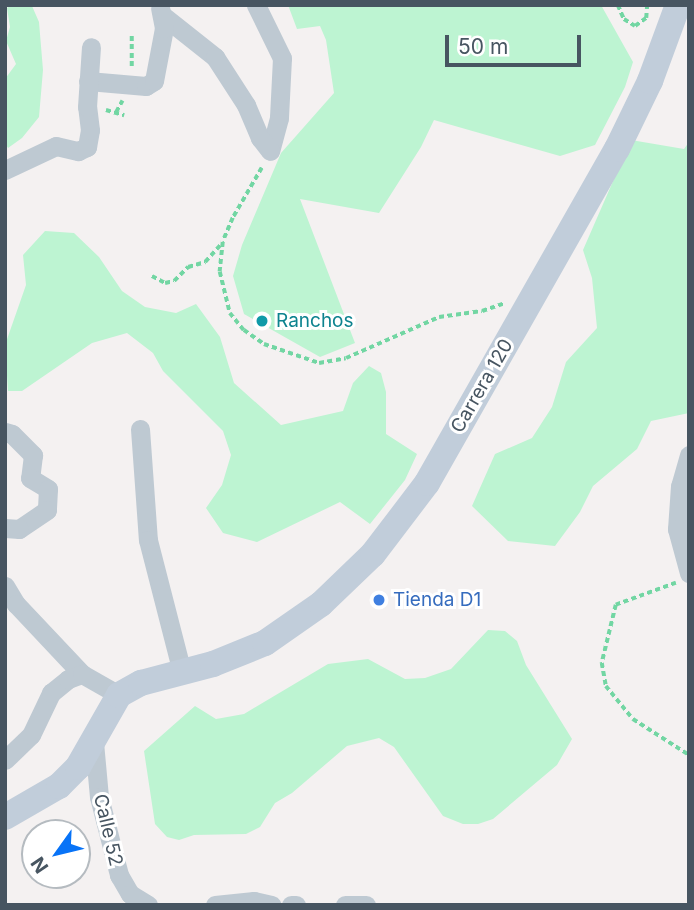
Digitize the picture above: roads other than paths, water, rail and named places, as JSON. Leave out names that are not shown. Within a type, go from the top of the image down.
[{"type":"street","points":[[161,10],[217,60],[246,105],[262,142],[270,151],[279,118],[282,58],[256,5]]},
{"type":"street","name":"Carrera 120","points":[[119,695],[141,683],[182,673],[265,643],[321,604],[356,572],[415,502],[617,149],[650,81],[678,5]]},
{"type":"street","points":[[88,81],[138,86],[151,84],[154,81],[164,28],[161,10]]},
{"type":"street","points":[[5,170],[56,146],[78,152],[87,146],[90,130],[88,81],[91,47]]},
{"type":"street","points":[[141,429],[148,540],[182,673]]},
{"type":"street","points":[[5,432],[12,434],[33,456],[30,478],[48,489],[47,510],[19,529],[5,528]]},
{"type":"street","points":[[689,455],[680,486],[677,529],[689,573]]},
{"type":"street","points":[[5,586],[16,604],[82,674],[119,695],[78,768],[59,786],[5,817]]},
{"type":"street","points":[[5,760],[31,735],[51,694],[59,684],[82,674]]},
{"type":"street","name":"Calle 52","points":[[94,742],[99,797],[119,875],[130,894],[148,905]]},
{"type":"street","points":[[215,905],[254,901],[272,905]]},
{"type":"street","points":[[345,905],[366,905]]},
{"type":"place","name":"Ranchos","points":[[262,321]]},
{"type":"place","name":"Tienda D1","points":[[379,600]]}]
